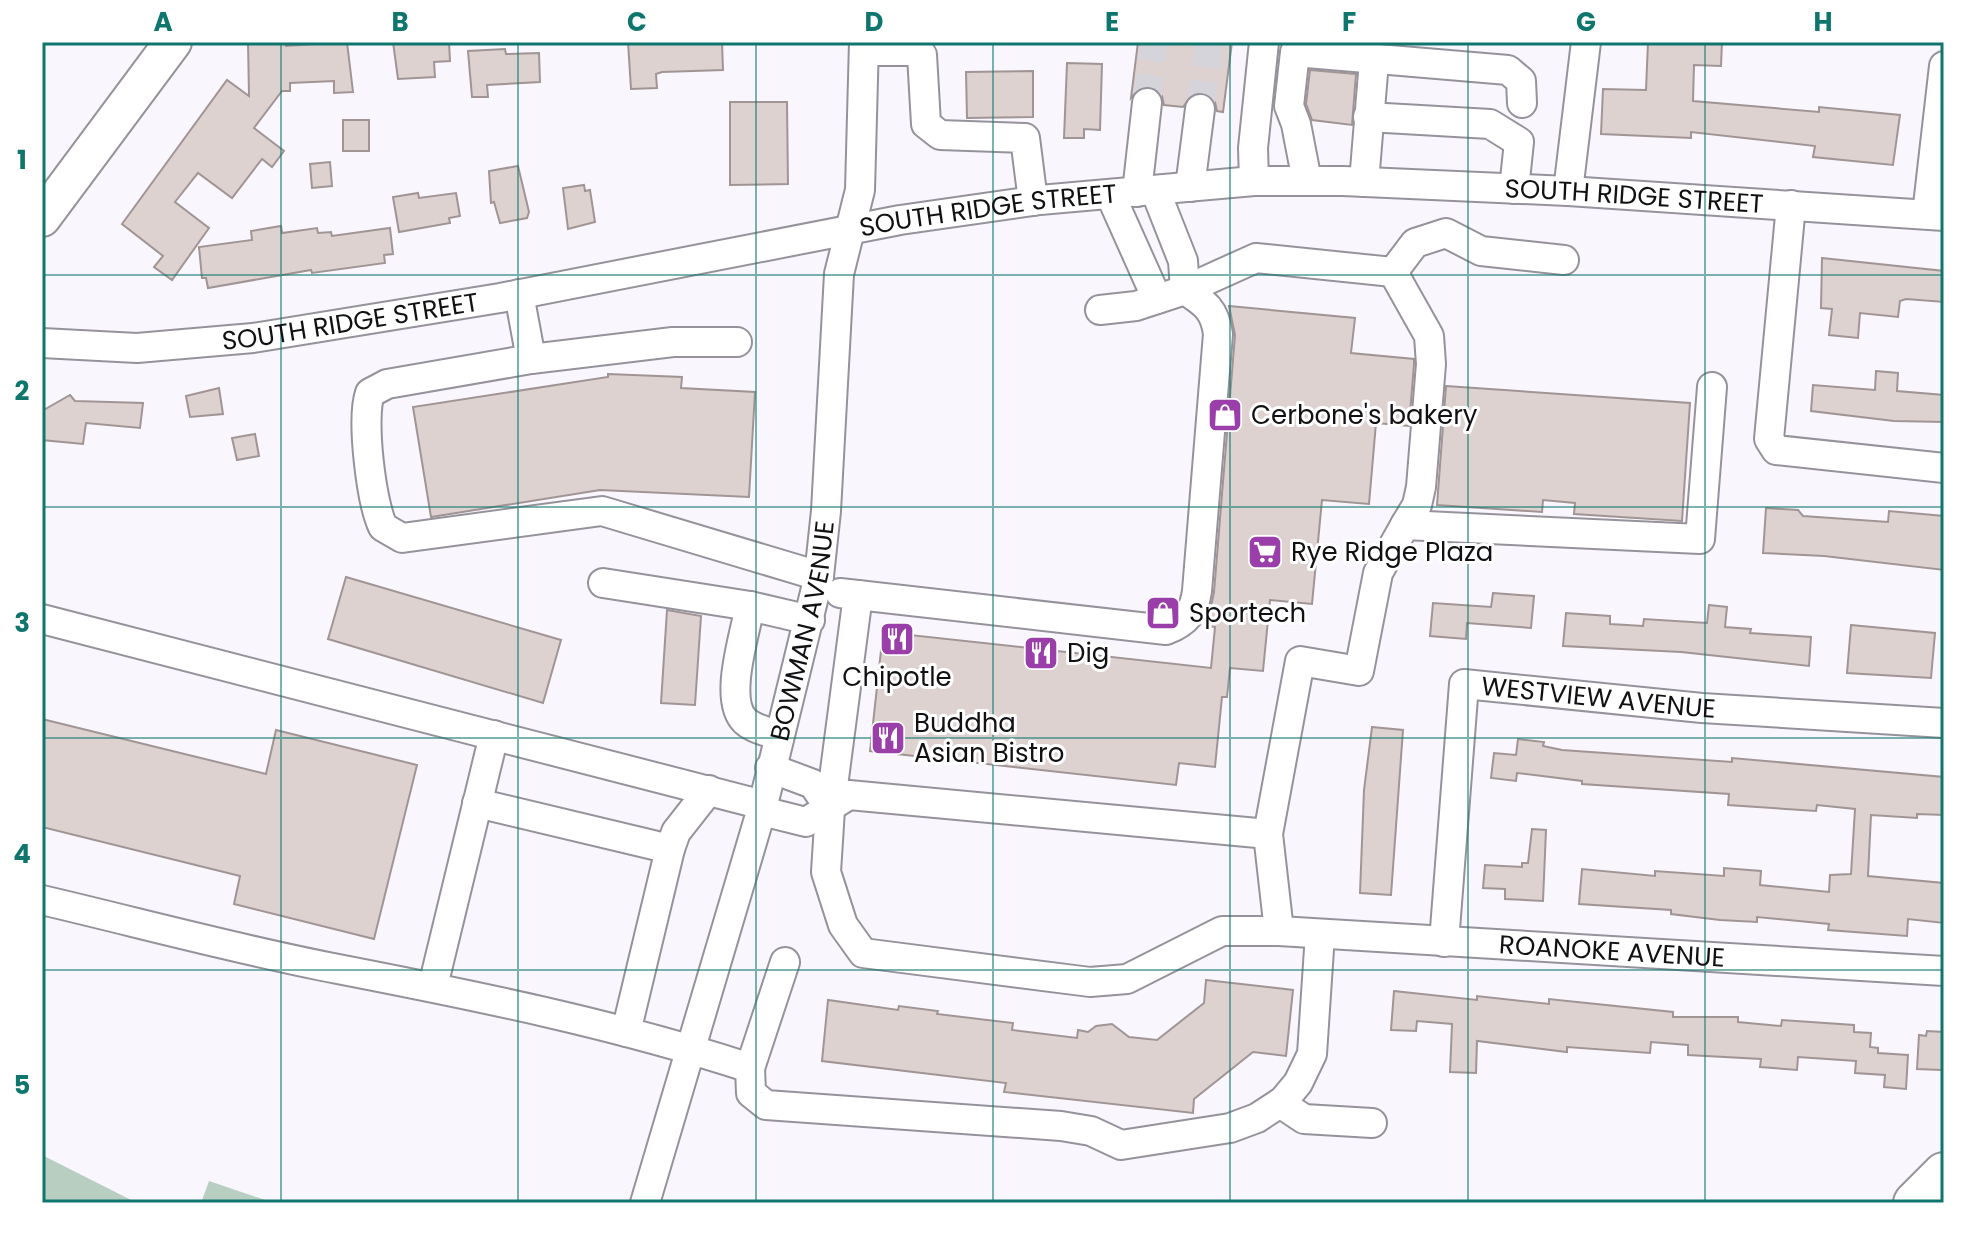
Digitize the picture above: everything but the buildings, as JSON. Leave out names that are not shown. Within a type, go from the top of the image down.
[{"type":"highway","points":[[1915,1203],[1944,1174]]},
{"type":"main road","points":[[42,182],[145,42]]},
{"type":"main road","points":[[42,218],[173,42]]},
{"type":"street","points":[[1254,181],[1253,148],[1264,42]]},
{"type":"street","points":[[1568,191],[1586,42]]},
{"type":"street","points":[[864,47],[911,51],[922,55],[926,124],[930,130],[940,135],[1025,138],[1033,201]]},
{"type":"street","name":"BOWMAN AVENUE","points":[[645,1203],[762,808],[818,583],[826,511],[839,274],[860,190],[864,47]]},
{"type":"street","points":[[1307,181],[1289,106],[1295,52],[1508,70],[1521,81],[1514,189]]},
{"type":"street","points":[[1364,182],[1374,61]]},
{"type":"street","points":[[1936,215],[1944,66]]},
{"type":"street","points":[[1147,103],[1134,192],[1157,299]]},
{"type":"street","points":[[1190,187],[1200,109]]},
{"type":"street","points":[[1368,117],[1520,124]]},
{"type":"street","name":"SOUTH RIDGE STREET","points":[[42,343],[137,348],[253,338],[519,294],[850,230],[1033,201],[1254,181],[1364,182],[1568,191],[1936,215]]},
{"type":"street","points":[[1134,192],[1183,261],[1185,290]]},
{"type":"street","points":[[1791,205],[1771,442],[1776,450],[1944,468]]},
{"type":"street","points":[[1393,272],[1415,243],[1446,233],[1481,251],[1564,260]]},
{"type":"street","points":[[1100,310],[1185,290],[1256,258],[1393,272]]},
{"type":"street","points":[[1279,931],[1268,834],[1300,661],[1359,671],[1378,573],[1417,505],[1421,487],[1431,364],[1429,336],[1393,272]]},
{"type":"street","points":[[737,342],[673,342],[531,359],[387,384],[370,393],[365,406],[383,527],[402,538],[602,511],[858,595],[1166,630],[1181,624],[1194,609],[1218,334],[1216,316],[1206,304],[1185,290]]},
{"type":"street","points":[[519,294],[531,359]]},
{"type":"street","points":[[1405,525],[1700,539],[1712,387]]},
{"type":"street","points":[[603,583],[750,606],[810,620]]},
{"type":"street","name":"ROANOKE AVENUE","points":[[858,595],[830,809],[827,877],[843,925],[863,953],[1090,982],[1127,979],[1222,931],[1279,931],[1944,971]]},
{"type":"street","points":[[750,606],[734,698],[746,723],[779,735]]},
{"type":"street","points":[[42,619],[709,790],[806,822],[849,795],[1268,834]]},
{"type":"street","name":"WESTVIEW AVENUE","points":[[1444,942],[1464,684],[1702,708],[1944,723]]},
{"type":"street","points":[[433,986],[494,735]]},
{"type":"street","points":[[770,768],[813,784],[830,809]]},
{"type":"street","points":[[626,1032],[670,849],[676,832],[709,790]]},
{"type":"street","points":[[477,803],[670,849]]},
{"type":"street","points":[[42,900],[336,969],[433,986],[626,1032],[750,1068]]},
{"type":"street","points":[[785,962],[750,1068],[751,1093],[766,1105],[1061,1126],[1091,1131],[1121,1145],[1230,1128],[1257,1118],[1280,1103],[1298,1083],[1312,1054],[1320,934]]},
{"type":"street","points":[[1280,1103],[1304,1119],[1372,1123]]},
{"type":"green space","points":[[42,1155],[137,1203],[42,1203]]},
{"type":"green space","points":[[209,1181],[274,1203],[201,1203]]},
{"type":"tunnel","points":[[1147,103],[1154,42]]},
{"type":"tunnel","points":[[1200,109],[1209,42]]},
{"type":"place","name":"Cerbone's bakery","points":[[1225,415]]},
{"type":"place","name":"Rye Ridge Plaza","points":[[1265,552]]},
{"type":"place","name":"Sportech","points":[[1163,613]]},
{"type":"place","name":"Chipotle","points":[[897,639]]},
{"type":"place","name":"Dig","points":[[1041,653]]},
{"type":"place","name":"Buddha Asian Bistro","points":[[888,738]]}]
